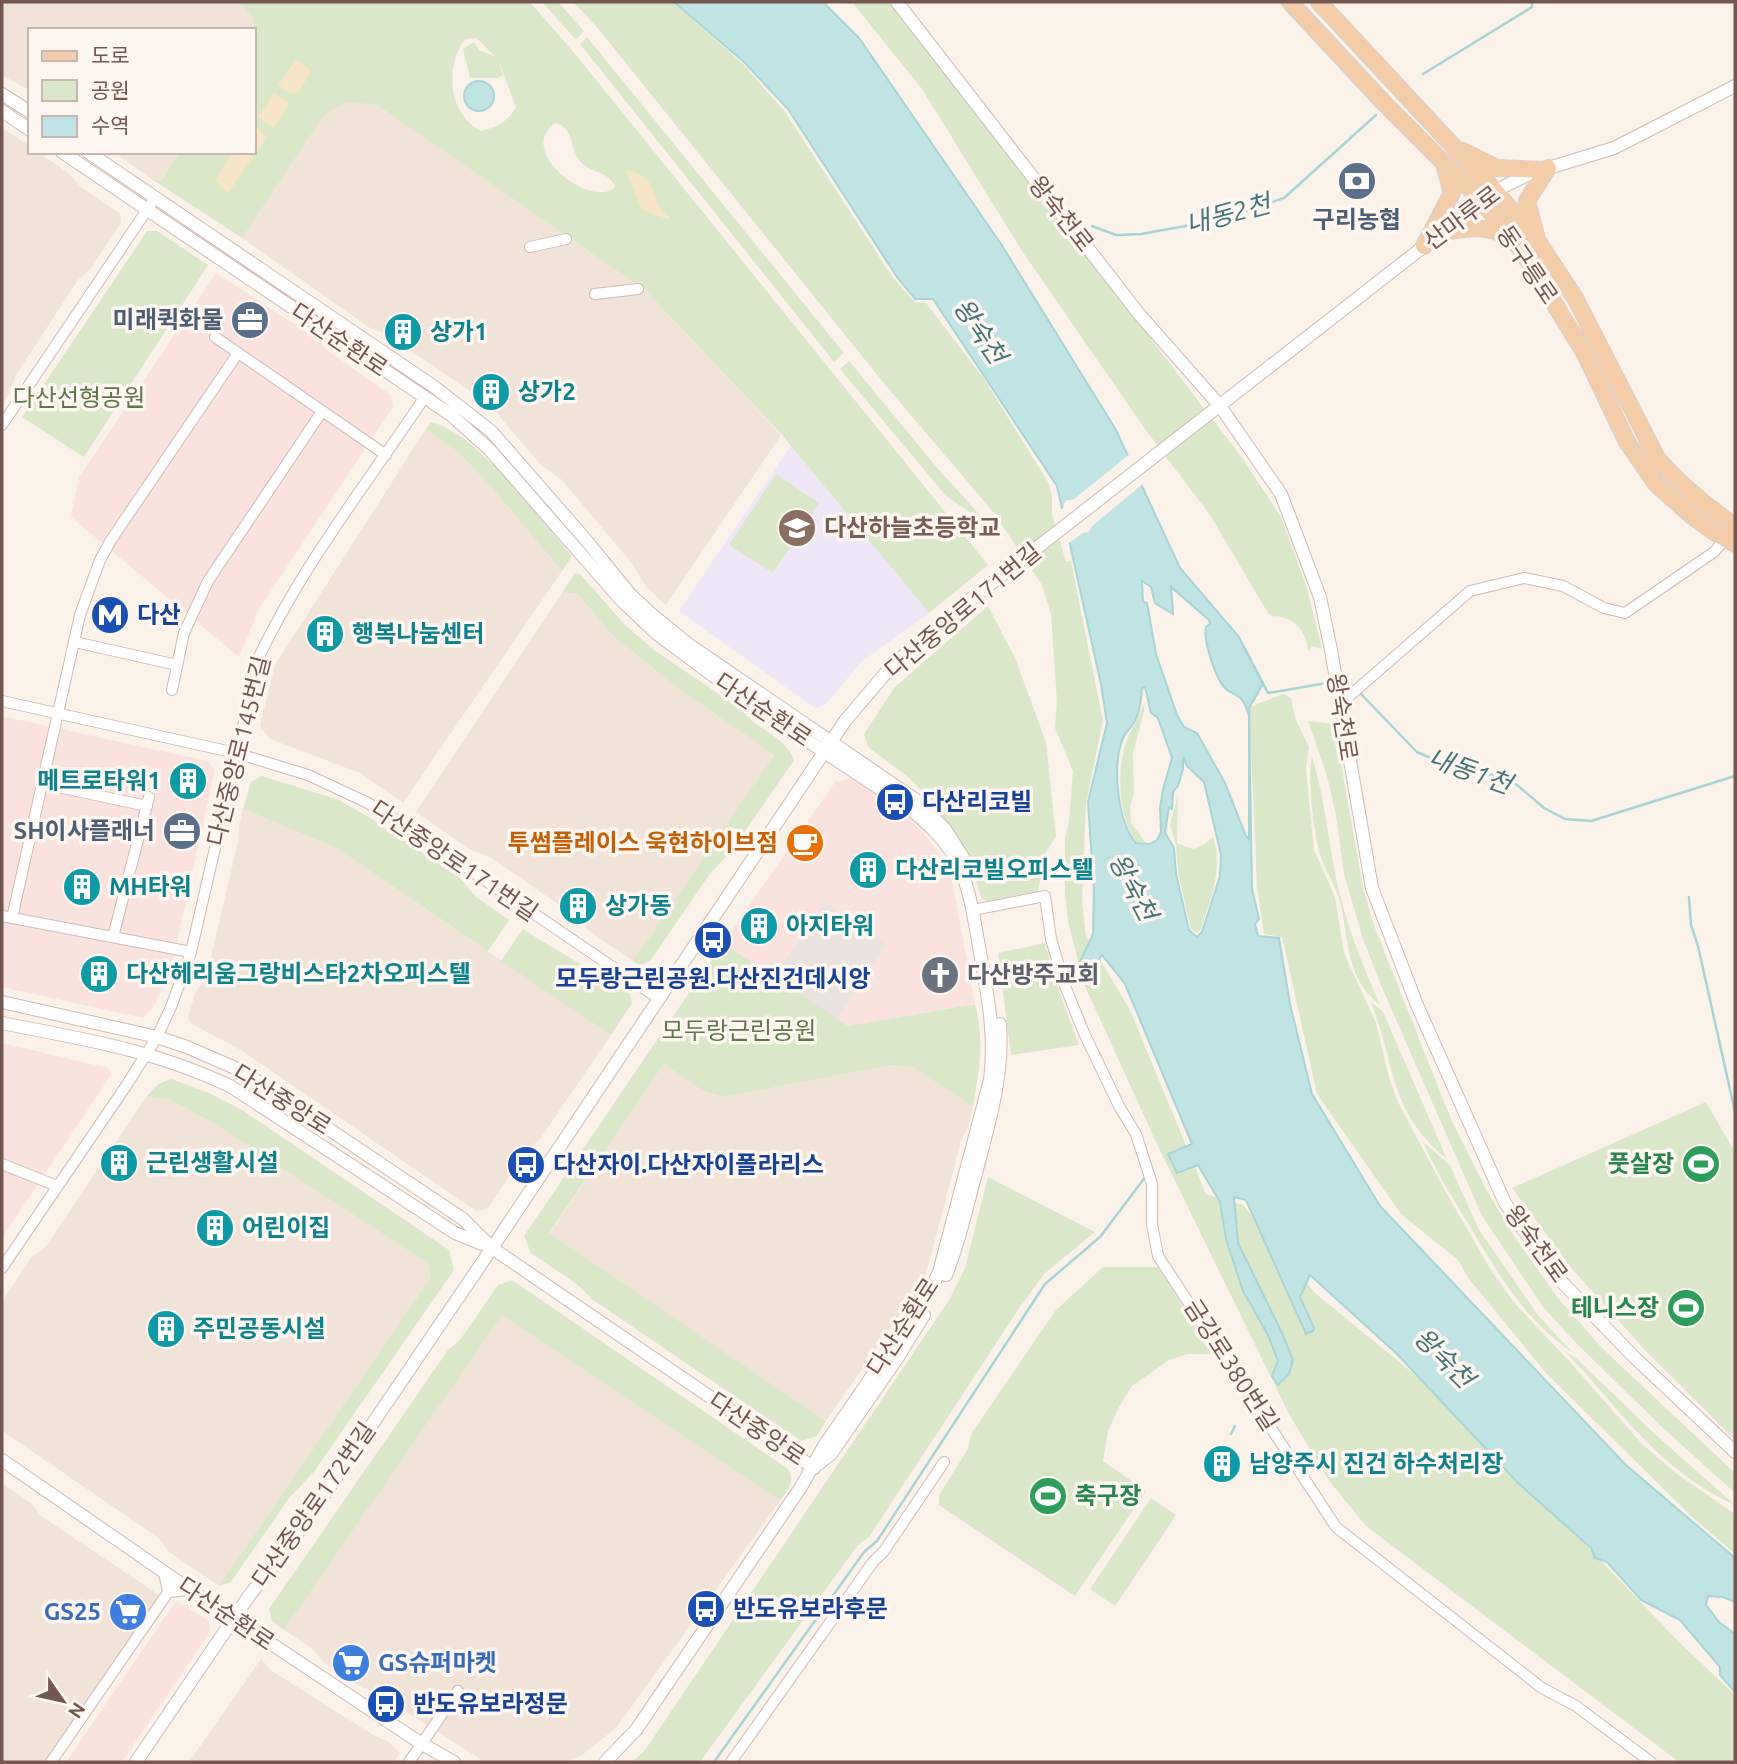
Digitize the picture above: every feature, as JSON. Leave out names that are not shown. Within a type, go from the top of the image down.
[{"type":"main road","name":"동구릉로","points":[[1290,2],[1443,162],[1488,196],[1537,240],[1575,298],[1657,458],[1673,477],[1733,534]]},
{"type":"main road","name":"동구릉로","points":[[1319,2],[1452,144],[1488,196],[1585,354],[1627,442],[1656,484],[1692,516],[1733,534]]},
{"type":"main road","points":[[1452,144],[1497,167],[1545,169],[1527,201],[1537,240]]},
{"type":"main road","points":[[1424,246],[1452,193],[1443,162]]},
{"type":"main road","points":[[1443,232],[1475,226],[1495,229],[1513,240]]},
{"type":"street","name":"왕숙천로","points":[[897,2],[1281,494],[1304,550],[1323,610],[1372,888],[1417,1005],[1505,1203],[1557,1277],[1633,1356],[1735,1452]]},
{"type":"street","name":"산마루로","points":[[1215,409],[1488,196],[1511,181],[1614,148],[1735,86]]},
{"type":"street","points":[[2,94],[28,111]]},
{"type":"street","points":[[2,111],[28,129]]},
{"type":"street","name":"다산순환로","points":[[65,154],[451,415],[489,449],[637,617],[699,666],[828,747]]},
{"type":"street","name":"다산순환로","points":[[91,154],[476,418],[513,455],[629,593],[650,613],[932,828],[955,858],[976,910],[997,1005],[1001,1061],[991,1115],[952,1261],[938,1291],[898,1357],[831,1454],[814,1468],[636,1730],[605,1762]]},
{"type":"street","points":[[2,425],[155,198]]},
{"type":"street","points":[[530,247],[566,239]]},
{"type":"street","points":[[594,294],[638,289]]},
{"type":"street","points":[[215,337],[321,413],[386,455]]},
{"type":"street","points":[[191,953],[7,917],[44,783],[75,642],[91,584],[111,540],[237,353]]},
{"type":"street","name":"다산중앙로145번길","points":[[2,1268],[157,1037],[191,953],[259,657],[272,630],[324,548],[424,398]]},
{"type":"street","name":"다산중앙로171번길","points":[[492,1248],[845,721],[890,668],[943,621],[1215,409]]},
{"type":"street","points":[[172,690],[184,633],[208,582],[321,413]]},
{"type":"street","points":[[1339,705],[1470,591],[1524,578],[1563,586],[1604,608],[1625,613],[1714,552],[1733,534]]},
{"type":"street","points":[[75,642],[177,665]]},
{"type":"street","name":"다산중앙로171번길","points":[[2,701],[236,753],[308,775],[366,802],[401,823],[658,998]]},
{"type":"street","points":[[44,783],[148,801],[113,937]]},
{"type":"street","name":"금강로380번길","points":[[976,910],[1045,896],[1051,939],[1065,986],[1101,1069],[1136,1134],[1152,1184],[1152,1224],[1158,1256],[1336,1527],[1542,1688],[1576,1706],[1651,1762]]},
{"type":"street","name":"다산중앙로","points":[[2,1002],[157,1037],[242,1070],[463,1219],[492,1248],[814,1468]]},
{"type":"street","name":"다산중앙로","points":[[2,1023],[146,1054],[192,1068],[230,1086],[455,1233],[492,1248]]},
{"type":"street","points":[[2,1164],[57,1186]]},
{"type":"street","name":"다산중앙로172번길","points":[[136,1762],[303,1526],[492,1248]]},
{"type":"street","name":"다산순환로","points":[[2,1460],[234,1620],[422,1744],[454,1762]]},
{"type":"street","points":[[731,1762],[873,1562],[884,1551],[944,1462]]},
{"type":"street","points":[[165,1573],[169,1591]]},
{"type":"street","points":[[51,1762],[169,1591],[188,1588]]},
{"type":"street","points":[[410,1762],[458,1690]]},
{"type":"shaded area","points":[[2,2],[239,2],[253,18],[252,28],[28,28],[28,90],[2,75]]},
{"type":"shaded area","points":[[355,102],[377,105],[646,291],[781,435],[666,605],[646,587],[631,562],[562,480],[541,465],[490,405],[387,334],[370,328],[242,238],[322,118],[338,104]]},
{"type":"shaded area","points":[[2,128],[28,145],[28,154],[41,154],[120,214],[121,223],[91,268],[78,280],[16,375],[2,405]]},
{"type":"shaded area","points":[[117,154],[179,154],[160,182]]},
{"type":"shaded area","points":[[216,273],[313,336],[328,351],[391,395],[393,407],[259,609],[239,657],[71,517],[79,477]]},
{"type":"shaded area","points":[[426,429],[459,453],[562,571],[403,803],[360,773],[270,739],[260,726],[275,665]]},
{"type":"shaded area","name":"다산하늘초등학교","points":[[791,446],[929,613],[861,662],[826,704],[815,708],[679,611]]},
{"type":"shaded area","points":[[562,593],[577,593],[612,635],[679,689],[774,755],[633,961],[594,935],[571,913],[490,857],[469,849],[416,812]]},
{"type":"shaded area","points":[[2,716],[207,761],[215,770],[172,964],[154,1006],[143,1018],[2,987]]},
{"type":"shaded area","points":[[852,778],[905,816],[920,829],[938,852],[952,880],[975,1004],[848,1026],[723,943],[835,782]]},
{"type":"shaded area","points":[[243,809],[336,848],[611,1035],[540,1139],[525,1152],[487,1209],[476,1211],[241,1050],[192,1024],[188,1018],[195,993],[206,978],[238,842]]},
{"type":"shaded area","points":[[825,902],[886,944],[836,1019],[774,977]]},
{"type":"shaded area","points":[[2,1043],[108,1068],[111,1075],[2,1238]]},
{"type":"shaded area","points":[[664,1064],[703,1091],[724,1097],[891,1065],[914,1068],[973,1107],[961,1141],[925,1278],[826,1421],[549,1234]]},
{"type":"shaded area","points":[[146,1097],[170,1100],[208,1120],[427,1263],[431,1277],[219,1586],[168,1551],[159,1538],[2,1431],[2,1302],[31,1258],[46,1246]]},
{"type":"shaded area","points":[[502,1314],[780,1501],[616,1728],[582,1755],[567,1762],[485,1762],[380,1695],[359,1686],[324,1663],[314,1650],[284,1630]]},
{"type":"shaded area","points":[[2,1483],[31,1503],[41,1516],[159,1595],[45,1762],[2,1762]]},
{"type":"shaded area","points":[[176,1601],[209,1621],[210,1632],[122,1762],[66,1762]]},
{"type":"shaded area","points":[[261,1659],[272,1671],[375,1736],[389,1742],[400,1753],[394,1762],[189,1762]]},
{"type":"green space","points":[[239,2],[530,2],[576,55],[988,565],[929,613],[782,435],[646,291],[377,105],[347,103],[322,118],[242,238],[150,178],[161,181],[179,154],[256,154],[256,28],[253,28],[253,18]],"holes":[[[476,38],[496,57],[479,50],[474,42],[463,49],[470,78],[498,78],[503,75],[498,59],[516,107],[502,123],[481,131],[470,124],[456,102],[452,76],[454,63],[465,39]],[[555,123],[568,133],[579,160],[609,178],[615,187],[605,192],[591,191],[576,185],[550,162],[544,149],[545,135]]]},
{"type":"green space","points":[[542,2],[558,2],[584,31],[576,40]]},
{"type":"green space","points":[[573,2],[673,2],[744,65],[785,112],[893,278],[915,302],[926,303],[984,379],[1048,482],[1052,496],[1052,515],[1066,562],[1071,561],[1103,721],[1086,803],[1082,902],[1086,936],[1130,1010],[1206,1194],[1243,1205],[1315,1293],[1448,1402],[1682,1645],[1735,1695],[1735,1762],[1679,1762],[1366,1526],[1330,1482],[1290,1416],[1156,1142],[1084,984],[1068,922],[1065,894],[1065,838],[1073,771],[1055,728],[1057,701],[1051,614],[1042,585],[994,513],[887,387],[596,26]]},
{"type":"green space","points":[[852,2],[892,2],[1243,459],[1281,517],[1306,585],[1322,649],[1312,646],[1308,651],[1307,643],[1297,625],[1286,618],[1268,613],[1210,515],[1145,429],[1022,251],[922,89]]},
{"type":"green space","points":[[587,37],[844,353],[834,362],[580,44]]},
{"type":"green space","name":"다산선형공원","points":[[147,231],[157,231],[208,265],[84,457],[22,417]]},
{"type":"green space","points":[[849,361],[939,470],[990,526],[946,496],[840,369]]},
{"type":"green space","points":[[431,422],[449,429],[468,442],[488,459],[526,500],[572,556],[562,571],[459,453],[426,429]]},
{"type":"green space","points":[[776,474],[819,503],[773,573],[729,545]]},
{"type":"green space","points":[[575,573],[580,574],[625,625],[654,650],[742,710],[785,745],[794,760],[733,849],[709,875],[651,960],[640,966],[633,961],[774,755],[679,689],[612,635],[577,593],[562,593]]},
{"type":"green space","points":[[988,606],[1015,658],[1046,742],[1056,837],[1045,854],[1038,891],[988,901],[982,899],[970,863],[936,805],[908,777],[868,747],[864,734],[895,687]]},
{"type":"green space","points":[[1283,694],[1291,698],[1295,718],[1309,747],[1306,770],[1314,850],[1335,897],[1344,953],[1376,1023],[1398,1102],[1492,1272],[1517,1306],[1642,1444],[1677,1474],[1735,1514],[1735,1554],[1690,1515],[1546,1373],[1469,1279],[1458,1260],[1401,1214],[1317,1094],[1282,937],[1264,934],[1257,888],[1249,707]]},
{"type":"green space","points":[[1145,700],[1133,753],[1134,793],[1130,806],[1131,823],[1145,842],[1137,842],[1126,821],[1120,778],[1123,751]]},
{"type":"green space","points":[[1308,721],[1334,724],[1363,888],[1375,928],[1451,1119],[1487,1191],[1516,1239],[1558,1298],[1602,1348],[1735,1473],[1735,1493],[1662,1427],[1543,1307],[1482,1216],[1362,936],[1344,874],[1336,815],[1327,776]]},
{"type":"green space","points":[[1312,756],[1344,911],[1380,1005],[1368,994],[1354,970],[1340,902],[1318,848],[1311,791]]},
{"type":"green space","points":[[262,776],[339,800],[370,818],[460,878],[476,897],[509,920],[488,951],[336,848],[243,809],[251,782]]},
{"type":"green space","points":[[1178,795],[1177,843],[1193,849],[1213,837],[1216,849],[1215,883],[1201,929],[1197,933],[1191,929],[1178,873],[1176,844],[1170,825]]},
{"type":"green space","points":[[523,929],[630,994],[632,1003],[611,1035],[501,961]]},
{"type":"green space","name":"모두랑근린공원","points":[[723,943],[848,1026],[975,1004],[978,1018],[980,1056],[973,1107],[914,1068],[891,1065],[724,1097],[703,1091],[664,1064],[549,1233],[826,1421],[817,1436],[801,1441],[593,1300],[578,1285],[531,1253],[524,1236]]},
{"type":"green space","points":[[1045,943],[1055,980],[1079,1045],[1011,1055],[998,953]]},
{"type":"green space","points":[[1371,1002],[1383,1012],[1447,1159],[1414,1124],[1404,1106]]},
{"type":"green space","points":[[171,1079],[209,1093],[242,1110],[449,1250],[454,1270],[313,1473],[289,1498],[231,1582],[219,1586],[431,1277],[427,1263],[208,1120],[170,1100],[146,1097],[158,1084]]},
{"type":"green space","points":[[1706,1102],[1735,1152],[1735,1440],[1644,1349],[1573,1270],[1512,1188]]},
{"type":"green space","points":[[1423,1142],[1450,1165],[1478,1228],[1537,1314],[1573,1353],[1539,1325],[1513,1294],[1450,1193]]},
{"type":"green space","points":[[988,1177],[1095,1232],[1044,1274],[869,1537],[858,1545],[700,1762],[632,1762],[645,1750],[949,1300],[965,1268]]},
{"type":"green space","points":[[1103,1267],[1158,1267],[1214,1354],[1187,1354],[1169,1360],[1132,1386],[1119,1407],[1108,1431],[1103,1461],[1146,1491],[1075,1596],[939,1505],[939,1495],[968,1449],[971,1434],[1056,1310]]},
{"type":"green space","points":[[512,1280],[788,1469],[790,1486],[780,1501],[502,1315],[284,1630],[272,1621],[269,1609],[448,1350],[460,1340],[498,1285]]},
{"type":"green space","points":[[1565,1351],[1577,1359],[1657,1436],[1735,1505],[1708,1491],[1662,1456]]},
{"type":"green space","points":[[1151,1498],[1176,1515],[1115,1606],[1090,1589]]},
{"type":"sand","points":[[296,60],[311,71],[299,92],[291,94],[278,85]]},
{"type":"sand","points":[[274,93],[289,103],[274,128],[258,117]]},
{"type":"sand","points":[[256,128],[267,137],[256,153]]},
{"type":"sand","points":[[232,154],[255,154],[228,193],[215,180]]},
{"type":"sand","points":[[626,171],[645,177],[658,204],[670,217],[668,219],[642,210]]},
{"type":"water","name":"왕숙천","points":[[674,2],[823,2],[859,38],[1001,244],[1116,430],[1180,568],[1239,637],[1263,684],[1249,708],[1252,889],[1259,919],[1255,924],[1258,936],[1279,938],[1290,1004],[1312,1094],[1380,1206],[1626,1465],[1735,1558],[1735,1602],[1723,1597],[1708,1596],[1706,1605],[1719,1622],[1735,1634],[1735,1692],[1720,1675],[1720,1667],[1680,1620],[1641,1600],[1607,1562],[1595,1558],[1591,1548],[1518,1483],[1397,1354],[1310,1275],[1300,1297],[1314,1328],[1306,1334],[1246,1200],[1234,1197],[1238,1243],[1293,1360],[1289,1374],[1278,1385],[1272,1376],[1278,1361],[1268,1335],[1243,1291],[1226,1239],[1220,1202],[1198,1165],[1177,1173],[1168,1154],[1192,1144],[1125,984],[1102,955],[1085,980],[1079,964],[1093,934],[1094,891],[1088,802],[1107,723],[1101,684],[1057,486],[933,299],[915,299],[897,277],[788,109],[744,62]],"holes":[[[1142,581],[1151,587],[1155,603],[1173,614],[1171,587],[1209,620],[1206,641],[1217,675],[1224,687],[1240,698],[1245,706],[1249,716],[1249,839],[1225,783],[1197,733],[1184,727],[1177,715],[1156,654],[1147,603],[1143,602]],[[1145,687],[1151,713],[1158,718],[1172,758],[1160,808],[1161,832],[1157,840],[1150,844],[1136,843],[1124,821],[1117,777],[1120,749],[1124,736],[1137,715],[1142,688]],[[1183,757],[1187,766],[1204,782],[1221,855],[1220,876],[1202,932],[1197,937],[1189,930],[1176,874],[1174,848],[1165,833],[1169,807],[1172,809],[1173,792],[1178,786]]]},
{"type":"water","points":[[479,81],[485,82],[493,90],[493,102],[485,110],[479,111],[473,110],[465,102],[464,96],[465,90],[473,82]]},
{"type":"pier","points":[[1131,453],[1144,483],[1092,526],[1089,532],[1066,545],[1059,511],[1065,501],[1074,499]]},
{"type":"waterway","name":"내동2천","points":[[1423,74],[1532,7],[1532,2]]},
{"type":"waterway","name":"내동2천","points":[[1092,226],[1116,235],[1141,234],[1219,220],[1284,198],[1376,115]]},
{"type":"waterway","name":"내동1천","points":[[1244,647],[1251,660]]},
{"type":"waterway","name":"내동1천","points":[[1254,666],[1268,693],[1327,683]]},
{"type":"waterway","name":"내동1천","points":[[1344,681],[1353,687]]},
{"type":"waterway","name":"내동1천","points":[[1358,691],[1417,752],[1449,766],[1502,777],[1517,785],[1544,808],[1565,819],[1591,821],[1735,776]]},
{"type":"waterway","points":[[1689,897],[1691,925],[1735,1112]]},
{"type":"waterway","points":[[714,1762],[864,1552],[877,1541],[1045,1284],[1100,1237],[1146,1176]]},
{"type":"waterway","points":[[1231,1434],[1235,1426]]},
{"type":"place","name":"구리농협","points":[[1357,181]]},
{"type":"place","name":"미래퀵화물","points":[[250,320]]},
{"type":"place","name":"상가1","points":[[403,332]]},
{"type":"place","name":"상가2","points":[[491,392]]},
{"type":"place","name":"다산하늘초등학교","points":[[797,528]]},
{"type":"place","name":"다산","points":[[110,615]]},
{"type":"place","name":"행복나눔센터","points":[[325,634]]},
{"type":"place","name":"메트로타워1","points":[[188,781]]},
{"type":"place","name":"다산리코빌","points":[[895,802]]},
{"type":"place","name":"SH이사플래너","points":[[182,831]]},
{"type":"place","name":"투썸플레이스 욱현하이브점","points":[[805,843]]},
{"type":"place","name":"다산리코빌오피스텔","points":[[868,870]]},
{"type":"place","name":"MH타워","points":[[82,887]]},
{"type":"place","name":"상가동","points":[[578,906]]},
{"type":"place","name":"아지타워","points":[[759,926]]},
{"type":"place","name":"모두랑근린공원.다산진건데시앙","points":[[713,940]]},
{"type":"place","name":"다산헤리움그랑비스타2차오피스텔","points":[[99,974]]},
{"type":"place","name":"다산방주교회","points":[[940,975]]},
{"type":"place","name":"근린생활시설","points":[[119,1163]]},
{"type":"place","name":"풋살장","points":[[1701,1164]]},
{"type":"place","name":"다산자이.다산자이폴라리스","points":[[526,1165]]},
{"type":"place","name":"어린이집","points":[[215,1228]]},
{"type":"place","name":"테니스장","points":[[1686,1308]]},
{"type":"place","name":"주민공동시설","points":[[166,1329]]},
{"type":"place","name":"남양주시 진건 하수처리장","points":[[1222,1464]]},
{"type":"place","name":"축구장","points":[[1048,1496]]},
{"type":"place","name":"반도유보라후문","points":[[706,1609]]},
{"type":"place","name":"GS25","points":[[128,1612]]},
{"type":"place","name":"GS슈퍼마켓","points":[[351,1663]]},
{"type":"place","name":"반도유보라정문","points":[[386,1704]]}]
